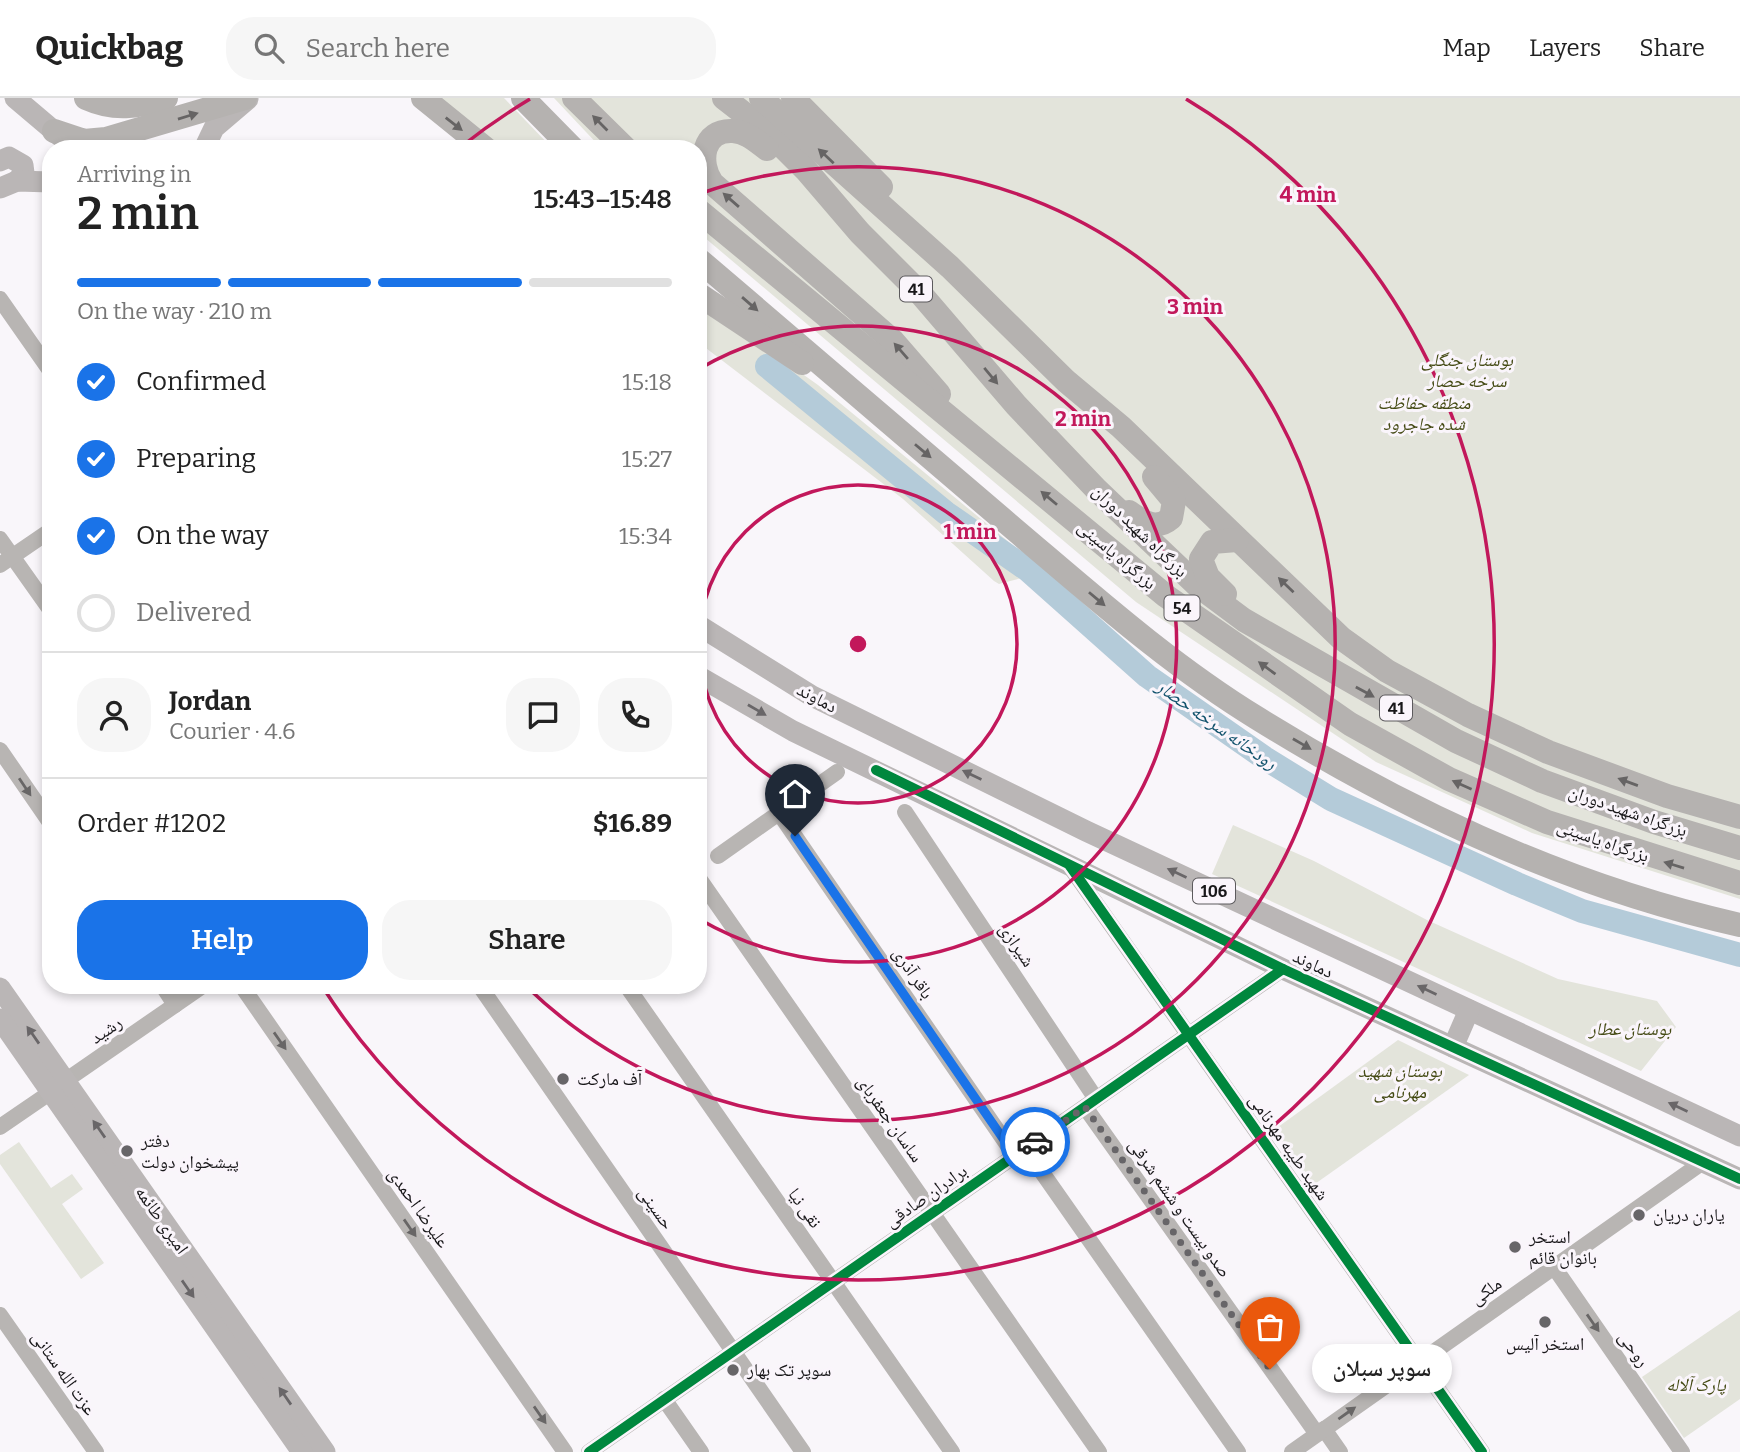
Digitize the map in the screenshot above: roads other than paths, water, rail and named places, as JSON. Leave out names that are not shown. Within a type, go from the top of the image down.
[{"type":"highway","points":[[86,98],[113,107],[130,108],[166,98]]},
{"type":"highway","points":[[54,131],[74,139],[106,139],[245,98]]},
{"type":"highway","points":[[423,98],[475,140]]},
{"type":"highway","points":[[523,98],[564,140]]},
{"type":"highway","points":[[574,98],[617,140]]},
{"type":"highway","name":"بزرگراه شهید دوران","points":[[724,98],[769,133],[806,170],[860,233],[920,293],[1016,405],[1097,490],[1197,585],[1254,626],[1456,741],[1542,781],[1654,822],[1740,848]]},
{"type":"highway","name":"بزرگراه شهید دوران","points":[[761,98],[950,267],[1066,381],[1121,427],[1341,638],[1388,671],[1445,703],[1548,752],[1667,796],[1740,817]]},
{"type":"highway","points":[[793,98],[904,211],[950,267]]},
{"type":"highway","points":[[707,148],[730,130],[745,133],[773,153],[860,233]]},
{"type":"highway","points":[[707,172],[712,183],[893,341],[978,439]]},
{"type":"highway","name":"بزرگراه یاسینی","points":[[707,217],[1166,596],[1350,724],[1449,779],[1547,822],[1740,883]]},
{"type":"highway","name":"54","points":[[707,267],[1138,634],[1255,718],[1368,782],[1530,859],[1609,888],[1740,925]]},
{"type":"highway","points":[[707,300],[776,348],[856,395]]},
{"type":"highway","points":[[1066,381],[1168,490],[1174,501],[1173,512],[1166,522],[1148,525],[1097,490]]},
{"type":"highway","points":[[1237,540],[1212,541],[1201,559],[1208,577],[1254,626]]},
{"type":"main road","points":[[15,98],[64,140]]},
{"type":"main road","points":[[209,140],[215,128],[251,98]]},
{"type":"main road","points":[[0,160],[9,157],[17,159],[23,165],[24,173],[9,185]]},
{"type":"main road","points":[[9,185],[42,183]]},
{"type":"main road","name":"دماوند","points":[[707,631],[811,696],[1075,826],[1740,1136]]},
{"type":"main road","name":"دماوند","points":[[707,681],[793,731],[1283,969],[1740,1179]]},
{"type":"main road","name":"امیری طائمه","points":[[0,988],[58,1087],[302,1452]]},
{"type":"main road","points":[[1453,1047],[1469,1010]]},
{"type":"main road","name":"امیری طائمه","points":[[0,1019],[58,1087],[324,1452]]},
{"type":"street","points":[[0,299],[42,359]]},
{"type":"street","points":[[6,561],[42,536]]},
{"type":"street","points":[[0,539],[6,561],[42,601]]},
{"type":"street","points":[[0,750],[42,811]]},
{"type":"street","points":[[718,856],[837,772]]},
{"type":"street","name":"شیرازی","points":[[905,812],[1091,1103]]},
{"type":"street","name":"باقر آذری","points":[[779,813],[1238,1452]]},
{"type":"street","name":"شهید طیبه مهرنامی","points":[[1068,863],[1482,1452]]},
{"type":"street","name":"ساسان جعفربای","points":[[707,890],[1099,1452]]},
{"type":"street","name":"برادران صادقی","points":[[589,1452],[1283,969]]},
{"type":"street","points":[[168,994],[175,1005]]},
{"type":"street","name":"رشید","points":[[0,1128],[191,994]]},
{"type":"street","name":"علیرضا احمدی","points":[[247,994],[565,1452]]},
{"type":"street","name":"حسینی","points":[[485,994],[803,1452]]},
{"type":"street","name":"نقی نیا","points":[[632,994],[952,1452]]},
{"type":"street","name":"صدو بیست و ششم شرقی","points":[[1091,1103],[1320,1432],[1340,1452]]},
{"type":"street","name":"ملکی","points":[[1292,1452],[1703,1162]]},
{"type":"street","name":"روحی","points":[[1554,1267],[1682,1452]]},
{"type":"street","name":"عزت الله ستانی","points":[[0,1315],[96,1452]]},
{"type":"street","points":[[664,1399],[701,1452]]},
{"type":"waterway","name":"رودخانه سرخه حصار","points":[[767,366],[946,513],[1028,570],[1147,676],[1266,759],[1331,799],[1582,911],[1740,955]]},
{"type":"place","name":"آف مارکت","points":[[563,1079]]},
{"type":"place","name":"دفتر پیشخوان دولت","points":[[127,1151]]},
{"type":"place","name":"یاران دریان","points":[[1639,1215]]},
{"type":"place","name":"استخر بانوان قائم","points":[[1515,1247]]},
{"type":"place","name":"استخر آلیس","points":[[1545,1322]]},
{"type":"place","name":"سوپر سبلان","points":[[1270,1369]]},
{"type":"place","name":"سوپر تک بهار","points":[[733,1370]]},
{"type":"park label","name":"بوستان جنگلی سرخه حصار","points":[[1467,370]]},
{"type":"park label","name":"منطقه حفاظت شده جاجرود","points":[[1424,413]]},
{"type":"park label","name":"بوستان عطار","points":[[1630,1029]]},
{"type":"park label","name":"بوستان شهید مهرنامی","points":[[1400,1081]]},
{"type":"park label","name":"پارک آلاله","points":[[1696,1385]]}]
